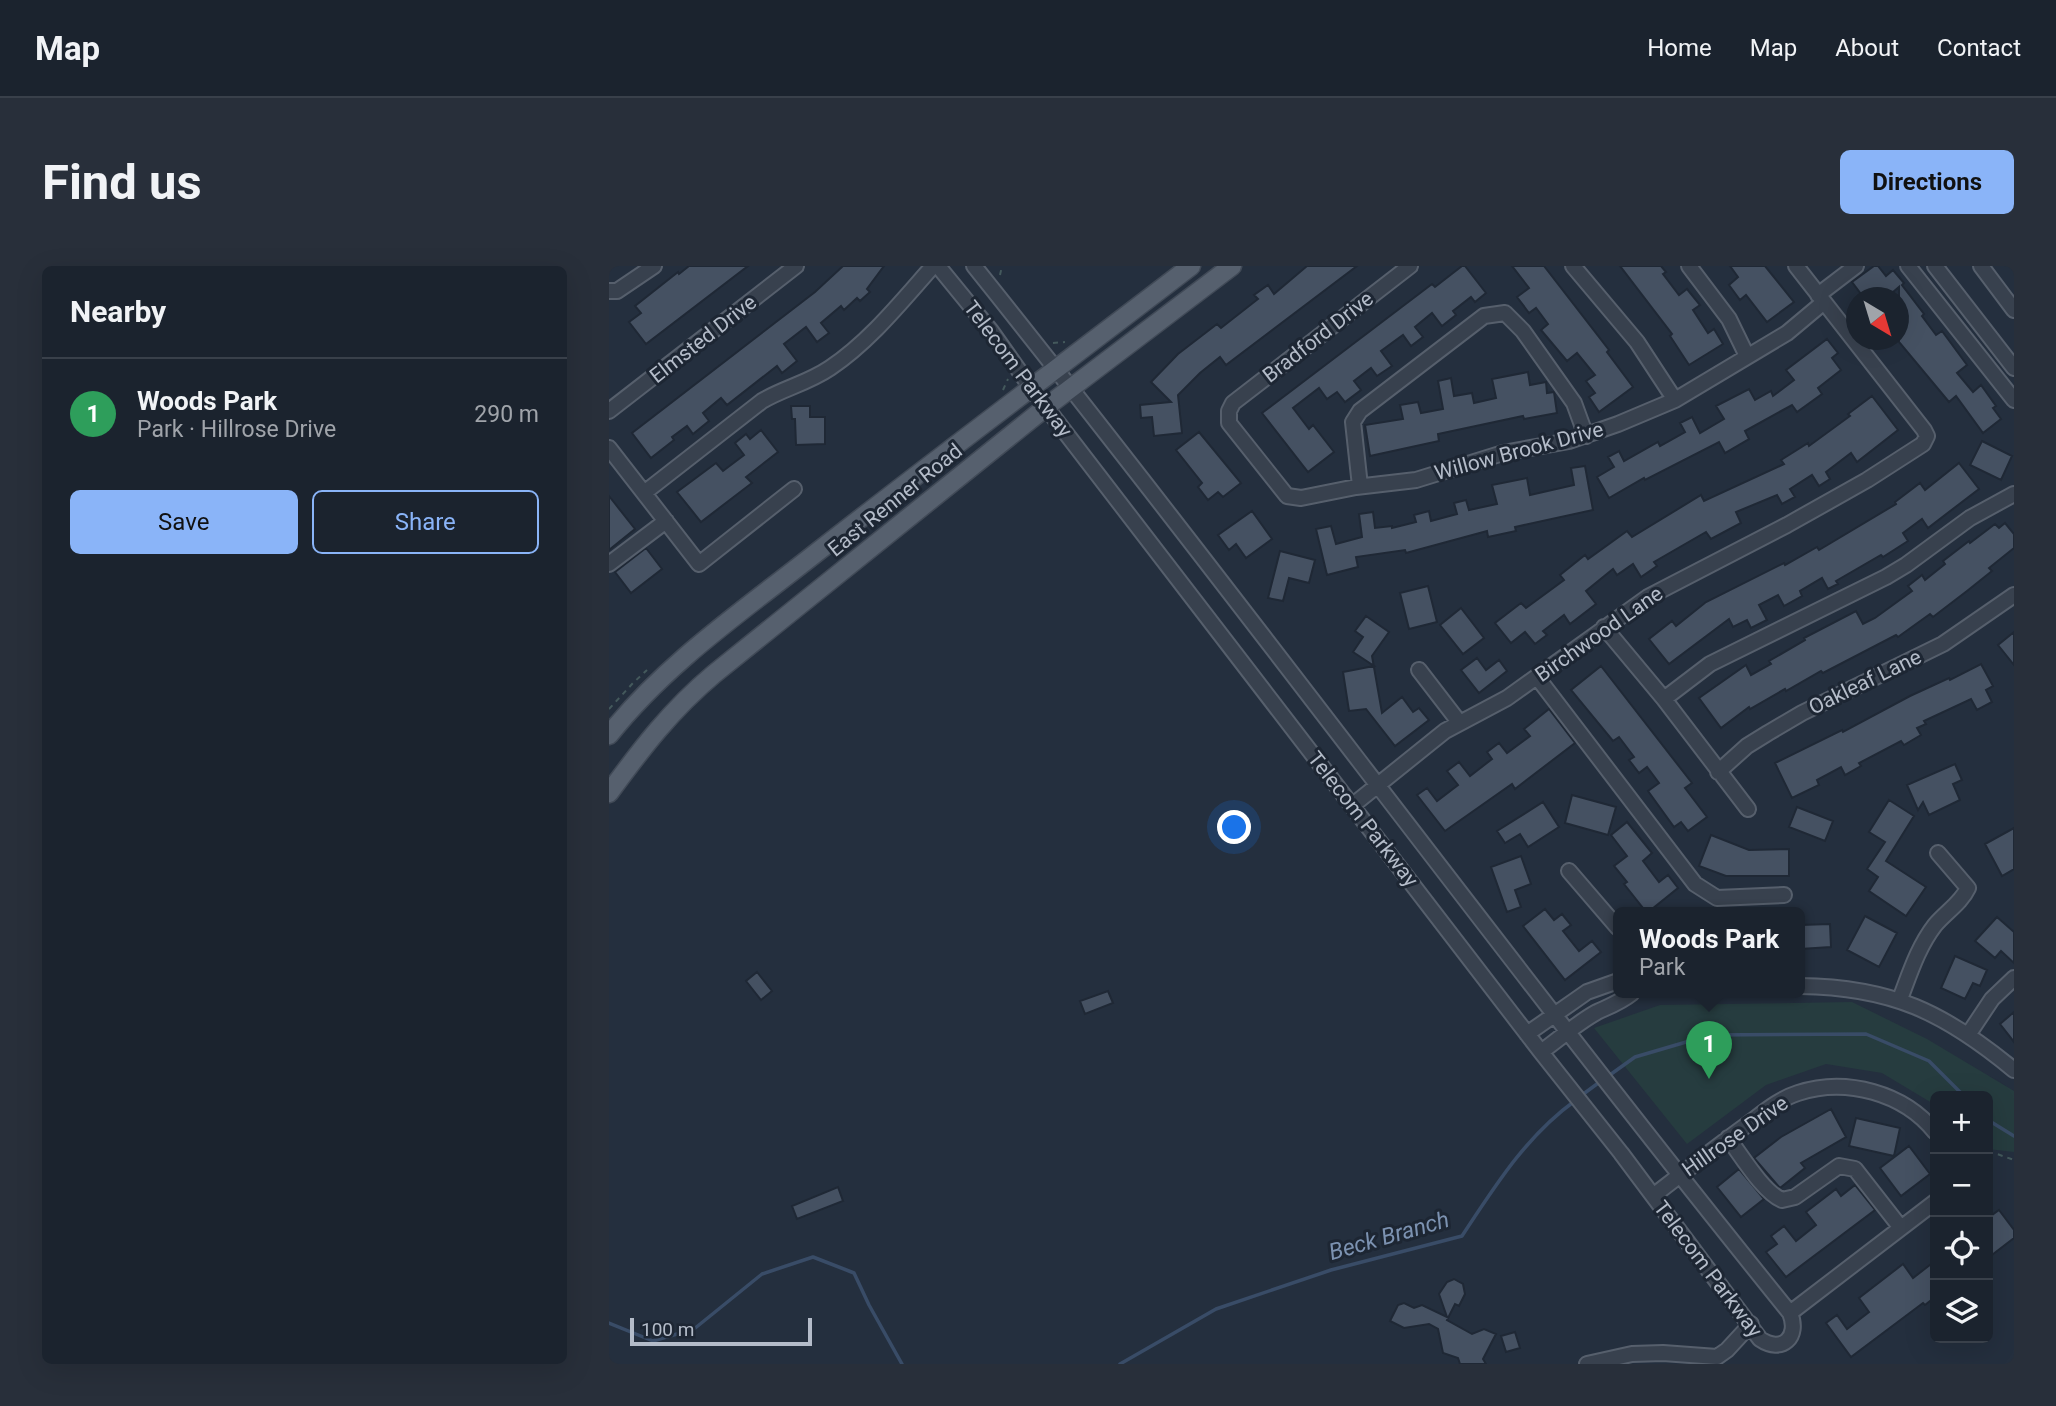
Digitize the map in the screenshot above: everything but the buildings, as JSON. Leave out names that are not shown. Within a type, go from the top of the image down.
[{"type":"main road","name":"East Renner Road","points":[[609,735],[658,682],[697,647],[932,463],[1191,266]]},
{"type":"main road","name":"East Renner Road","points":[[609,793],[652,734],[683,701],[1047,407],[1232,266]]},
{"type":"street","points":[[609,291],[617,291],[654,266]]},
{"type":"street","name":"Elmsted Drive","points":[[609,411],[796,266]]},
{"type":"street","points":[[644,493],[762,401],[831,368],[874,332],[935,266]]},
{"type":"street","name":"Telecom Parkway","points":[[935,266],[988,327],[1032,389],[1603,1130],[1760,1339],[1767,1344],[1787,1342],[1793,1332],[1794,1323],[1790,1313],[1679,1176],[1379,785],[974,266]]},
{"type":"street","name":"Bradford Drive","points":[[1229,411],[1237,399],[1410,266]]},
{"type":"street","points":[[1573,266],[1637,342],[1675,400]]},
{"type":"street","points":[[1689,266],[1728,319],[1747,356]]},
{"type":"street","points":[[1796,266],[1821,299]]},
{"type":"street","name":"Willow Brook Drive","points":[[1229,411],[1229,423],[1287,496],[1301,498],[1360,486],[1416,480],[1503,453],[1586,436],[1675,400],[1787,332],[1856,266]]},
{"type":"street","points":[[1908,266],[2014,400]]},
{"type":"street","points":[[1935,266],[2013,363]]},
{"type":"street","points":[[1981,266],[2014,310]]},
{"type":"street","name":"Birchwood Lane","points":[[1353,806],[1459,722],[1487,710],[1537,677],[1648,597],[1787,526],[1923,444],[1927,436],[1821,299]]},
{"type":"street","points":[[1360,486],[1353,422],[1360,411],[1484,316],[1505,313],[1523,331],[1574,404],[1586,436]]},
{"type":"street","points":[[609,448],[699,564],[794,489]]},
{"type":"street","points":[[1664,699],[1710,664],[1896,571],[1970,518],[2014,494]]},
{"type":"street","points":[[609,564],[666,521]]},
{"type":"street","name":"Oakleaf Lane","points":[[1718,772],[1747,746],[1779,726],[1943,644],[2014,595]]},
{"type":"street","points":[[1604,627],[1664,699],[1748,809]]},
{"type":"street","points":[[1419,670],[1459,722]]},
{"type":"street","points":[[1537,677],[1695,884],[1717,898],[1784,895]]},
{"type":"street","points":[[1900,999],[1920,947],[1935,925],[1964,897],[1968,888],[1938,853]]},
{"type":"street","points":[[1569,871],[1613,922]]},
{"type":"street","points":[[1968,1034],[1993,999],[2014,978]]},
{"type":"street","points":[[1527,1034],[1587,992],[1613,982]]},
{"type":"street","points":[[1603,985],[1613,1006]]},
{"type":"street","points":[[1805,986],[1851,988],[1900,999],[1945,1019],[2014,1069]]},
{"type":"street","points":[[1541,1052],[1597,1012],[1625,998]]},
{"type":"street","name":"Hillrose Drive","points":[[1653,1196],[1773,1106],[1796,1093],[1816,1088],[1857,1088],[1898,1101],[1930,1127]]},
{"type":"street","points":[[1728,1138],[1763,1184],[1783,1200],[1794,1197],[1839,1166],[1855,1169],[1901,1228]]},
{"type":"street","points":[[1790,1313],[1930,1206]]},
{"type":"street","points":[[1587,1364],[1632,1354],[1717,1357],[1751,1324]]},
{"type":"path","points":[[1000,276],[1002,266]]},
{"type":"path","points":[[1993,1154],[2014,1160]]},
{"type":"green space","points":[[1852,1002],[1927,1039],[2014,1091],[2014,1152],[1993,1150],[1993,1091],[1930,1091],[1930,1102],[1882,1073],[1826,1064],[1766,1085],[1687,1144],[1594,1028],[1660,1005]]},
{"type":"waterway","name":"Beck Branch","points":[[1607,1077],[1635,1057],[1710,1035],[1866,1034],[1929,1061],[1959,1091]]},
{"type":"waterway","name":"Beck Branch","points":[[1582,1095],[1601,1081]]},
{"type":"waterway","name":"Beck Branch","points":[[1120,1364],[1216,1309],[1331,1270],[1462,1236],[1499,1180],[1527,1146],[1542,1129],[1576,1100]]},
{"type":"waterway","name":"Beck Branch","points":[[1993,1123],[2014,1136]]},
{"type":"waterway","name":"Beck Branch","points":[[609,1323],[653,1341],[694,1329],[762,1274],[813,1257],[854,1273],[902,1364]]},
{"type":"place","name":"Woods Park","points":[[1709,1079]]}]
